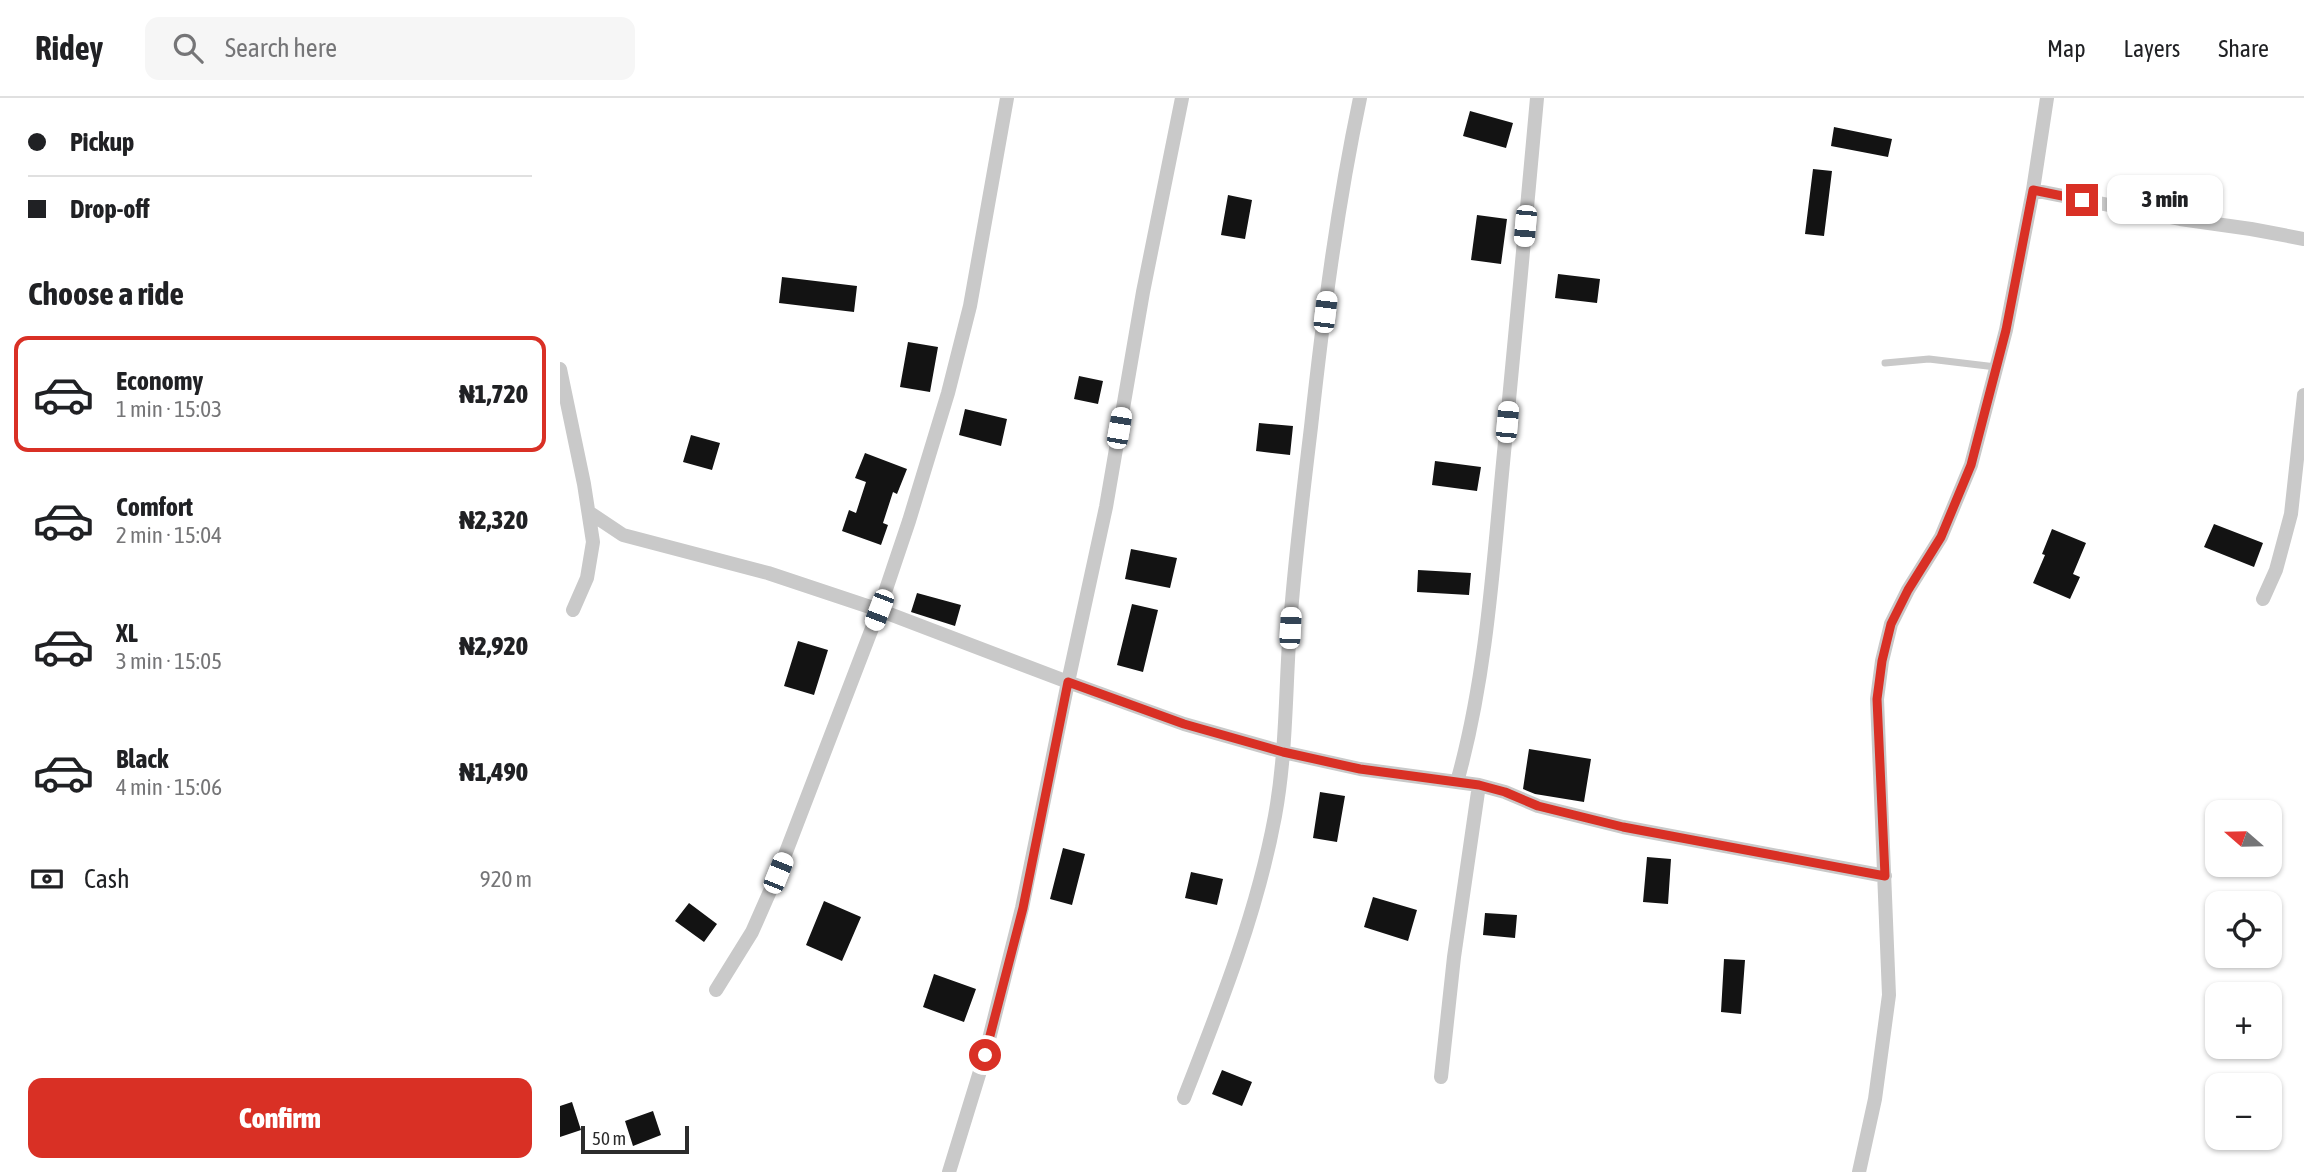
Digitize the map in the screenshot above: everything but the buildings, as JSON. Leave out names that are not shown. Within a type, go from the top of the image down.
[{"type":"street","points":[[716,990],[752,932],[778,873],[879,610],[909,522],[957,356],[986,225],[1007,98]]},
{"type":"street","points":[[949,1172],[985,1055],[1023,908],[1106,507],[1143,292],[1182,98]]},
{"type":"street","points":[[1184,1098],[1229,982],[1275,817],[1283,752],[1291,603],[1316,376],[1335,236],[1360,98]]},
{"type":"street","points":[[1457,782],[1466,750],[1482,653],[1496,542],[1537,98]]},
{"type":"street","points":[[1859,1172],[1884,1050],[1889,995],[1877,699],[1882,661],[1891,624],[1908,590],[1941,537],[1966,480],[2006,330],[2033,190],[2047,98]]},
{"type":"street","points":[[2033,190],[2180,219],[2304,239]]},
{"type":"street","points":[[560,369],[590,513],[593,542],[587,578],[573,610]]},
{"type":"street","points":[[2263,599],[2276,570],[2291,514],[2304,396]]},
{"type":"street","points":[[590,513],[623,535],[768,573],[879,610],[1184,724],[1283,752],[1360,769],[1479,785],[1505,792],[1538,806],[1623,827],[1885,876]]},
{"type":"street","points":[[593,542],[623,535]]},
{"type":"street","points":[[1441,1077],[1454,957],[1479,785]]},
{"type":"lane","points":[[1885,363],[1929,359],[1996,367]]},
{"type":"route","points":[[985,1055],[1023,908],[1068,682],[1184,724],[1283,752],[1360,769],[1479,785],[1505,792],[1538,806],[1623,827],[1885,876],[1877,699],[1891,624],[1908,590],[1941,537],[1971,465],[2006,330],[2033,190],[2082,200]]}]
